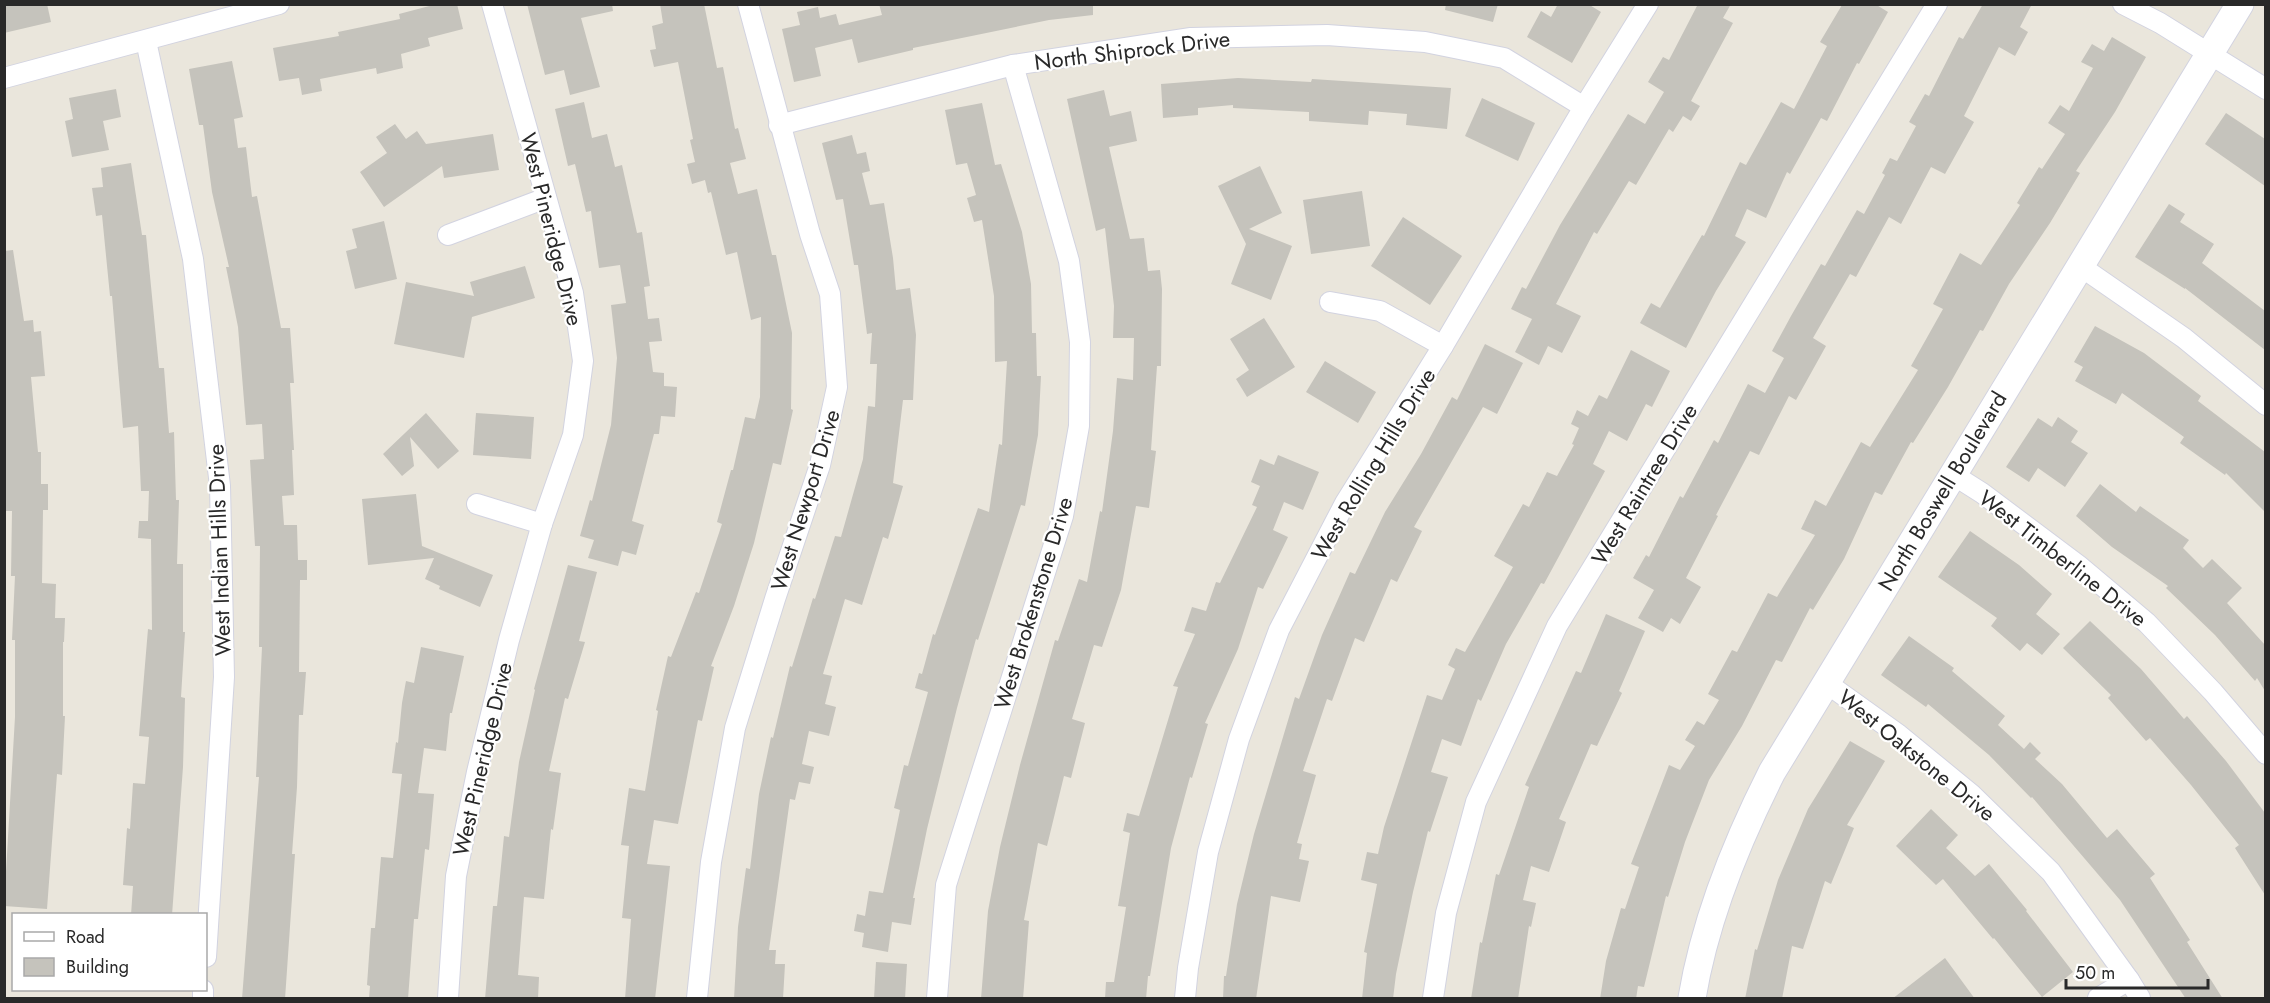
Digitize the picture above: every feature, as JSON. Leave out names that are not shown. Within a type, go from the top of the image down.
[{"type":"street","points":[[4,78],[279,4]]},
{"type":"street","name":"West Pineridge Drive","points":[[448,999],[456,876],[477,772],[509,640],[542,524],[573,435],[583,361],[573,293],[492,4]]},
{"type":"street","name":"West Newport Drive","points":[[697,999],[711,862],[735,728],[820,465],[837,387],[830,294],[810,234],[779,125],[748,4]]},
{"type":"street","name":"West Rolling Hills Drive","points":[[1185,999],[1188,968],[1208,852],[1239,739],[1279,630],[1345,503],[1443,346],[1584,107],[1648,4]]},
{"type":"street","name":"West Raintree Drive","points":[[1433,999],[1446,913],[1476,802],[1557,626],[1937,4]]},
{"type":"street","points":[[2123,4],[2160,23],[2265,89]]},
{"type":"street","name":"North Boswell Boulevard","points":[[1692,999],[1720,892],[1743,831],[1772,772],[2240,4]]},
{"type":"street","name":"North Shiprock Drive","points":[[779,125],[1013,64],[1191,38],[1327,35],[1425,42],[1504,58],[1584,107]]},
{"type":"street","name":"West Indian Hills Drive","points":[[146,41],[193,259],[220,486],[224,677],[207,941]]},
{"type":"street","name":"West Brokenstone Drive","points":[[937,999],[946,885],[1063,516],[1079,426],[1080,342],[1069,261],[1013,64]]},
{"type":"street","points":[[448,234],[546,198]]},
{"type":"street","points":[[2080,266],[2184,338],[2265,405]]},
{"type":"street","points":[[1330,302],[1380,311],[1443,346]]},
{"type":"street","name":"West Timberline Drive","points":[[1952,474],[2078,565],[2147,623],[2213,692],[2265,754]]},
{"type":"street","points":[[477,504],[542,524]]},
{"type":"street","name":"West Oakstone Drive","points":[[1826,682],[1899,735],[1971,794],[2051,872],[2129,980],[2140,999]]},
{"type":"street","points":[[2098,999],[2129,980]]},
{"type":"building","points":[[4,4],[47,4],[51,22],[4,33]]},
{"type":"building","points":[[437,4],[457,4],[463,29],[428,38],[430,46],[401,54],[403,68],[377,74],[376,68],[320,79],[322,91],[302,95],[299,78],[279,81],[273,48],[339,36],[338,32],[400,19],[399,14]]},
{"type":"building","points":[[527,4],[612,4],[613,11],[581,18],[600,87],[570,95],[564,70],[545,75]]},
{"type":"building","points":[[660,4],[704,4],[717,68],[723,67],[735,129],[738,128],[746,159],[730,163],[738,194],[757,189],[772,255],[776,255],[792,333],[791,409],[793,410],[781,465],[773,463],[754,543],[734,606],[711,666],[714,667],[702,721],[698,720],[678,824],[654,820],[647,864],[670,866],[655,999],[625,999],[631,919],[622,918],[629,846],[621,845],[629,788],[645,791],[658,711],[656,710],[668,656],[671,657],[696,592],[699,593],[722,524],[717,522],[731,470],[733,470],[745,417],[755,419],[760,397],[761,317],[751,320],[737,252],[726,255],[711,192],[708,193],[705,180],[692,184],[687,164],[695,162],[690,140],[693,139],[678,62],[654,67],[650,50],[656,49],[652,26],[663,23]]},
{"type":"building","points":[[879,4],[1093,4],[1093,15],[1049,20],[913,48],[913,50],[858,63],[852,39],[815,48],[821,76],[794,82],[782,29],[800,25],[797,12],[818,7],[820,18],[836,14],[839,25],[882,15]]},
{"type":"building","points":[[1446,4],[1498,4],[1493,22],[1445,10]]},
{"type":"building","points":[[1558,4],[1588,4],[1601,12],[1572,63],[1527,37],[1541,11],[1551,17]]},
{"type":"building","points":[[1698,4],[1731,4],[1723,18],[1733,23],[1691,101],[1700,106],[1691,121],[1683,116],[1673,132],[1669,129],[1636,185],[1629,181],[1597,234],[1594,232],[1556,304],[1581,316],[1562,353],[1548,346],[1539,365],[1515,352],[1532,319],[1511,309],[1522,287],[1526,289],[1560,225],[1628,114],[1645,124],[1664,92],[1648,82],[1663,57],[1669,60]]},
{"type":"building","points":[[1875,4],[1888,12],[1859,64],[1857,63],[1827,121],[1821,118],[1790,174],[1787,172],[1766,218],[1747,209],[1735,236],[1746,242],[1716,291],[1686,348],[1640,323],[1651,303],[1660,308],[1702,235],[1704,236],[1740,162],[1746,165],[1781,102],[1794,109],[1827,46],[1820,42],[1842,5]]},
{"type":"building","points":[[1983,4],[2032,4],[2020,27],[2028,32],[2015,56],[1999,47],[1964,116],[1974,122],[1945,174],[1931,167],[1901,224],[1889,217],[1856,277],[1850,274],[1813,338],[1826,346],[1796,400],[1789,396],[1759,455],[1750,451],[1686,578],[1701,587],[1680,624],[1671,618],[1663,632],[1638,618],[1654,590],[1633,578],[1646,555],[1649,557],[1680,496],[1683,498],[1714,440],[1718,443],[1748,384],[1765,393],[1784,358],[1772,351],[1791,316],[1821,264],[1825,266],[1857,210],[1864,214],[1885,175],[1882,173],[1890,158],[1897,161],[1916,126],[1909,122],[1925,94],[1929,96],[1959,37],[1963,39]]},
{"type":"building","points":[[2112,37],[2146,57],[2115,112],[2076,171],[2080,173],[2050,223],[2009,284],[1983,331],[1980,330],[1948,387],[1913,443],[1911,442],[1882,495],[1875,492],[1844,559],[1813,610],[1810,608],[1782,662],[1776,660],[1742,726],[1709,780],[1685,842],[1668,897],[1666,896],[1644,987],[1638,986],[1636,999],[1600,999],[1606,961],[1621,908],[1625,909],[1639,867],[1631,864],[1669,765],[1680,770],[1695,746],[1685,740],[1697,721],[1704,725],[1719,700],[1708,694],[1732,650],[1737,652],[1768,593],[1777,597],[1815,535],[1801,529],[1815,500],[1826,506],[1861,442],[1870,447],[1918,370],[1911,366],[1943,309],[1933,304],[1960,253],[1981,265],[2020,205],[2017,203],[2039,167],[2042,169],[2065,134],[2048,123],[2060,105],[2069,111],[2093,68],[2081,62],[2092,44],[2104,51]]},
{"type":"building","points":[[232,61],[243,117],[234,119],[238,148],[246,147],[252,197],[257,196],[281,328],[290,328],[294,383],[290,383],[294,495],[282,496],[284,525],[297,525],[298,560],[307,560],[307,580],[300,580],[299,672],[306,672],[303,715],[299,715],[292,854],[295,854],[285,999],[242,999],[259,777],[256,777],[262,647],[259,647],[260,546],[255,546],[250,460],[264,459],[262,424],[246,425],[238,327],[226,267],[229,267],[212,192],[203,125],[199,125],[189,69]]},
{"type":"building","points":[[1238,78],[1311,82],[1312,79],[1451,88],[1447,129],[1406,125],[1407,114],[1369,111],[1368,125],[1309,121],[1309,112],[1233,108],[1233,105],[1198,108],[1198,115],[1163,118],[1161,84]]},
{"type":"building","points":[[116,89],[121,117],[103,121],[109,150],[72,157],[65,121],[73,119],[69,98]]},
{"type":"building","points":[[1104,90],[1110,116],[1131,111],[1137,141],[1109,147],[1130,239],[1144,238],[1148,271],[1160,270],[1162,289],[1161,366],[1157,366],[1151,450],[1156,451],[1149,508],[1136,506],[1121,590],[1102,647],[1094,645],[1072,719],[1085,723],[1071,778],[1064,776],[1047,846],[1038,843],[1024,920],[1029,921],[1023,999],[981,999],[988,911],[1000,847],[1020,765],[1055,640],[1058,641],[1079,579],[1087,582],[1100,511],[1102,512],[1113,431],[1117,378],[1133,380],[1134,338],[1113,338],[1114,306],[1105,228],[1096,231],[1067,99]]},
{"type":"building","points":[[1482,98],[1535,123],[1518,161],[1465,136]]},
{"type":"building","points":[[584,102],[592,138],[607,134],[615,167],[622,165],[637,233],[642,232],[650,286],[644,287],[648,319],[659,318],[662,341],[649,342],[653,372],[664,373],[664,386],[677,387],[675,417],[661,416],[659,434],[654,434],[632,521],[644,525],[636,555],[622,551],[618,566],[588,558],[594,540],[580,536],[590,500],[592,501],[611,425],[617,358],[611,305],[626,303],[620,265],[599,268],[591,211],[586,212],[575,164],[568,166],[555,109]]},
{"type":"building","points":[[982,103],[995,165],[1001,164],[1022,232],[1031,284],[1032,333],[1036,333],[1037,376],[1041,376],[1038,435],[1025,506],[1021,505],[978,640],[976,639],[957,708],[927,829],[913,898],[915,898],[911,925],[892,922],[888,952],[862,947],[864,933],[854,931],[857,914],[865,916],[869,891],[883,893],[900,810],[894,808],[904,765],[908,766],[928,692],[915,688],[919,673],[922,674],[933,634],[935,635],[978,508],[989,512],[999,444],[1002,445],[1007,361],[995,362],[994,296],[982,220],[974,222],[967,198],[976,195],[967,163],[956,165],[945,110]]},
{"type":"building","points":[[2226,113],[2265,139],[2265,186],[2205,144]]},
{"type":"building","points":[[395,124],[406,139],[417,131],[426,144],[493,134],[499,170],[444,178],[442,166],[384,207],[360,172],[387,153],[376,137]]},
{"type":"building","points":[[852,135],[857,154],[866,152],[870,171],[862,173],[870,205],[884,203],[896,290],[910,288],[916,335],[913,400],[903,400],[893,483],[903,486],[888,539],[883,537],[862,605],[845,599],[823,674],[832,676],[825,704],[836,707],[829,736],[809,731],[802,764],[814,767],[810,784],[799,782],[795,800],[790,799],[769,950],[776,950],[775,964],[785,964],[783,999],[734,999],[738,927],[746,868],[750,869],[759,794],[771,737],[773,738],[790,666],[792,667],[813,598],[815,599],[835,536],[841,537],[863,459],[868,406],[875,407],[877,364],[870,364],[872,333],[867,334],[858,265],[854,265],[843,199],[836,200],[822,143]]},
{"type":"building","points":[[131,163],[142,235],[146,235],[159,368],[164,368],[169,433],[174,432],[176,500],[179,500],[177,564],[183,564],[183,632],[185,632],[181,697],[185,698],[183,767],[172,913],[131,913],[133,886],[123,885],[133,783],[145,784],[149,737],[139,736],[148,629],[152,630],[151,539],[138,538],[139,521],[148,521],[149,491],[141,491],[138,426],[123,428],[112,296],[110,296],[102,215],[96,216],[92,188],[103,187],[101,168]]},
{"type":"building","points":[[1260,166],[1282,213],[1249,229],[1292,246],[1271,300],[1231,284],[1246,244],[1218,186]]},
{"type":"building","points":[[1362,191],[1370,246],[1311,254],[1303,200]]},
{"type":"building","points":[[2169,204],[2185,214],[2180,222],[2214,244],[2202,263],[2265,311],[2265,350],[2185,288],[2135,257]]},
{"type":"building","points":[[1403,217],[1462,256],[1430,305],[1371,266]]},
{"type":"building","points":[[384,221],[397,279],[355,289],[346,251],[357,248],[352,229]]},
{"type":"building","points":[[13,250],[24,321],[33,320],[34,332],[41,331],[45,376],[31,377],[38,452],[41,452],[41,484],[48,484],[48,510],[43,510],[42,583],[56,584],[55,618],[65,618],[63,716],[65,716],[62,775],[57,774],[47,909],[4,906],[15,717],[15,640],[12,640],[15,576],[11,576],[12,511],[5,511],[4,251]]},
{"type":"building","points":[[525,266],[535,298],[472,317],[464,358],[394,344],[406,282],[474,296],[470,282]]},
{"type":"building","points":[[1264,318],[1295,367],[1247,397],[1236,379],[1249,370],[1230,339]]},
{"type":"building","points":[[2095,326],[2144,353],[2201,396],[2198,401],[2265,452],[2265,512],[2226,473],[2225,475],[2180,443],[2184,437],[2122,393],[2116,404],[2075,381],[2083,367],[2074,362]]},
{"type":"building","points":[[1485,344],[1523,363],[1497,414],[1483,407],[1414,527],[1422,531],[1397,582],[1391,579],[1364,642],[1355,638],[1332,701],[1327,699],[1303,771],[1316,775],[1297,843],[1302,844],[1299,859],[1309,861],[1300,902],[1271,896],[1256,999],[1223,999],[1224,976],[1226,976],[1237,904],[1254,834],[1295,697],[1299,699],[1322,635],[1350,572],[1355,574],[1385,512],[1421,454],[1452,397],[1457,400]]},
{"type":"building","points":[[1631,350],[1670,371],[1652,407],[1646,404],[1627,441],[1609,431],[1593,464],[1605,471],[1544,584],[1541,583],[1506,644],[1481,701],[1478,699],[1461,746],[1442,739],[1431,772],[1448,777],[1430,832],[1428,831],[1413,892],[1393,999],[1362,999],[1367,953],[1364,952],[1377,884],[1361,880],[1367,852],[1378,854],[1384,827],[1427,695],[1442,700],[1455,669],[1448,665],[1456,648],[1465,652],[1513,567],[1494,556],[1523,504],[1529,507],[1547,472],[1557,476],[1574,445],[1572,444],[1579,428],[1571,424],[1577,410],[1588,416],[1599,395],[1607,399]]},
{"type":"building","points":[[1325,361],[1376,392],[1358,423],[1306,392]]},
{"type":"building","points":[[426,413],[459,451],[438,469],[410,437],[414,466],[402,476],[383,454]]},
{"type":"building","points":[[476,413],[534,417],[531,459],[473,455]]},
{"type":"building","points":[[2058,417],[2078,431],[2071,442],[2088,453],[2065,487],[2038,468],[2029,482],[2006,467],[2038,418],[2052,427]]},
{"type":"building","points":[[1278,455],[1319,472],[1303,510],[1284,502],[1273,530],[1288,537],[1263,589],[1258,587],[1238,649],[1205,723],[1208,724],[1192,778],[1190,777],[1171,848],[1146,999],[1105,999],[1106,982],[1114,982],[1126,907],[1118,906],[1130,833],[1123,831],[1127,813],[1139,816],[1178,687],[1173,686],[1195,634],[1184,631],[1192,607],[1206,611],[1216,582],[1220,583],[1257,507],[1252,505],[1260,486],[1251,482],[1260,459],[1274,465]]},
{"type":"building","points":[[2100,484],[2136,512],[2140,506],[2189,540],[2183,548],[2203,568],[2212,559],[2242,588],[2227,603],[2265,645],[2265,691],[2257,678],[2255,681],[2215,635],[2166,588],[2168,586],[2112,547],[2076,516]]},
{"type":"building","points":[[416,494],[422,546],[493,575],[480,607],[439,589],[440,586],[425,579],[434,558],[368,565],[362,499]]},
{"type":"building","points":[[1970,531],[2019,565],[2052,594],[2036,614],[2060,634],[2042,655],[2027,643],[2020,651],[1991,626],[1997,618],[1938,577]]},
{"type":"building","points":[[568,565],[597,572],[579,641],[585,642],[568,699],[565,698],[549,771],[561,773],[553,830],[551,829],[544,899],[524,897],[518,975],[539,977],[538,999],[485,999],[493,906],[497,906],[504,836],[509,837],[519,762],[534,689]]},
{"type":"building","points":[[1606,614],[1645,631],[1619,691],[1622,693],[1597,746],[1591,744],[1559,819],[1566,822],[1549,872],[1531,866],[1523,900],[1536,903],[1531,927],[1529,926],[1518,999],[1471,999],[1480,942],[1482,943],[1496,874],[1499,875],[1529,787],[1525,785],[1576,671],[1581,673]]},
{"type":"building","points":[[2090,621],[2141,669],[2184,719],[2187,716],[2226,761],[2265,813],[2265,895],[2235,848],[2239,845],[2191,785],[2150,738],[2146,741],[2108,698],[2111,695],[2063,648]]},
{"type":"building","points":[[1909,636],[1954,668],[1952,671],[2005,716],[1998,725],[2024,749],[2030,742],[2041,753],[2035,759],[2062,784],[2107,838],[2117,829],[2155,874],[2150,878],[2190,940],[2187,942],[2223,999],[2186,999],[2120,900],[2032,797],[1989,755],[1928,704],[1926,707],[1881,675]]},
{"type":"building","points":[[421,647],[464,656],[452,713],[450,713],[446,751],[424,748],[418,793],[434,794],[429,850],[425,849],[418,919],[414,919],[408,999],[369,999],[370,986],[367,985],[371,928],[375,928],[381,857],[393,858],[402,774],[392,773],[396,742],[398,743],[406,681],[414,683]]},
{"type":"building","points":[[1850,741],[1885,761],[1847,825],[1854,828],[1831,884],[1825,881],[1803,949],[1792,946],[1782,999],[1745,999],[1755,949],[1757,950],[1778,880],[1808,809]]},
{"type":"building","points":[[1931,809],[1958,835],[1946,848],[1975,876],[1989,864],[2073,972],[2042,997],[1943,879],[1936,885],[1896,846]]},
{"type":"building","points":[[1945,958],[1975,999],[1892,999]]},
{"type":"building","points":[[876,962],[907,964],[905,999],[874,999]]}]
